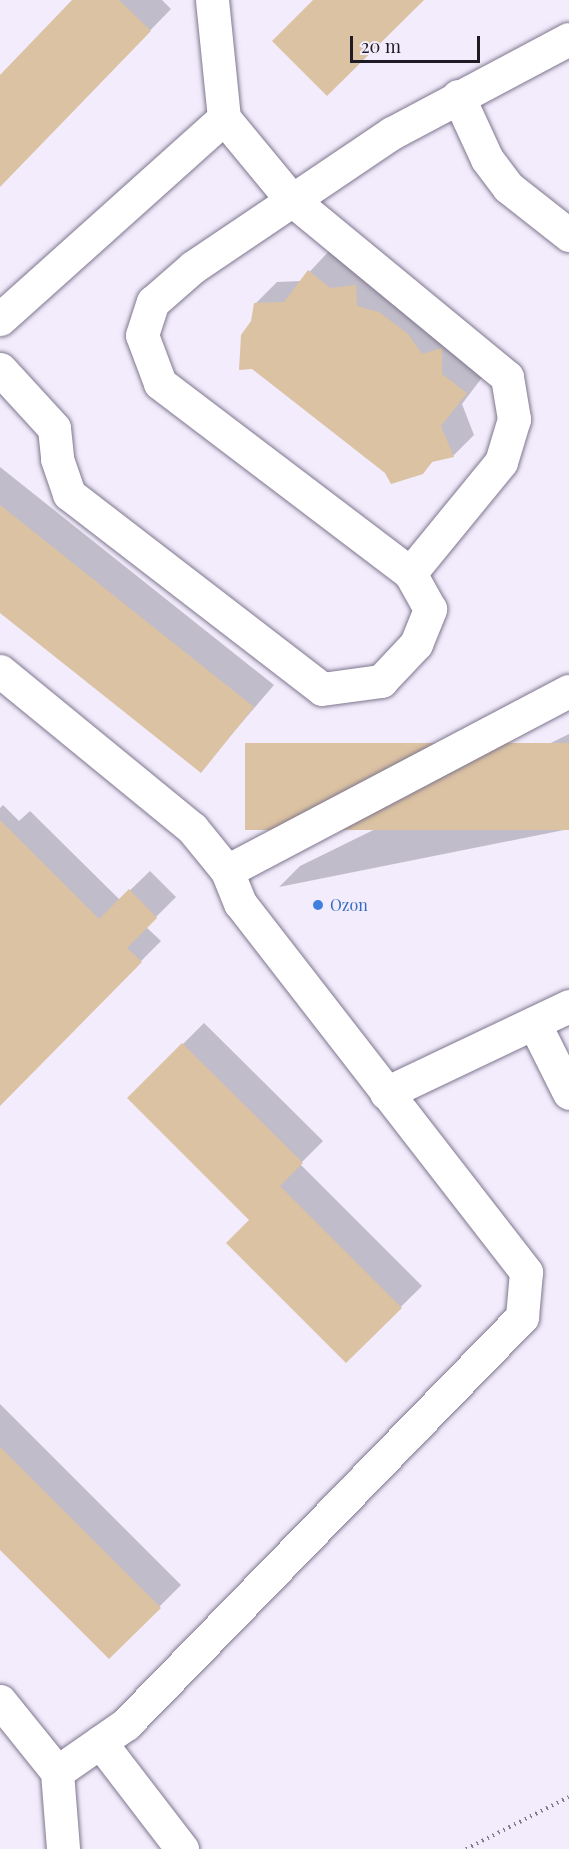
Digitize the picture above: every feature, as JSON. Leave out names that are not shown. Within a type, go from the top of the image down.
[{"type":"lane","points":[[212,0],[224,118],[291,199],[507,377],[514,419],[501,462],[410,573]]},
{"type":"lane","points":[[0,369],[54,428],[57,459],[69,494],[322,689],[381,681],[416,644],[430,609],[410,573],[160,383],[142,335],[153,302],[193,267],[291,199],[392,133],[569,39]]},
{"type":"lane","points":[[458,96],[487,159],[508,187],[569,235]]},
{"type":"lane","points":[[0,319],[224,118]]},
{"type":"lane","points":[[0,671],[192,828],[227,871],[240,903],[526,1272],[522,1317],[126,1724],[57,1772]]},
{"type":"lane","points":[[227,871],[569,691]]},
{"type":"lane","points":[[386,1093],[569,1006]]},
{"type":"lane","points":[[534,1023],[569,1093]]},
{"type":"lane","points":[[0,1701],[57,1772],[63,1849]]},
{"type":"lane","points":[[100,1743],[182,1849]]},
{"type":"path","points":[[466,1849],[569,1797]]},
{"type":"building","points":[[72,0],[119,0],[151,31],[0,187],[0,75]]},
{"type":"building","points":[[313,0],[424,0],[327,96],[272,41]]},
{"type":"building","points":[[308,270],[330,288],[356,285],[357,306],[379,312],[408,334],[422,354],[442,348],[442,374],[467,393],[441,426],[454,457],[432,462],[423,474],[391,484],[385,473],[252,369],[239,370],[241,335],[251,321],[254,303],[284,302]]},
{"type":"building","points":[[0,505],[254,707],[201,773],[0,613]]},
{"type":"building","points":[[245,743],[569,743],[569,830],[245,830]]},
{"type":"building","points":[[0,820],[99,919],[129,889],[157,918],[127,948],[142,962],[0,1106]]},
{"type":"building","points":[[182,1043],[303,1163],[280,1186],[402,1308],[346,1363],[226,1243],[249,1220],[127,1098]]},
{"type":"building","points":[[0,1447],[161,1608],[109,1659],[0,1550]]},
{"type":"place","name":"Ozon","points":[[318,905]]}]
